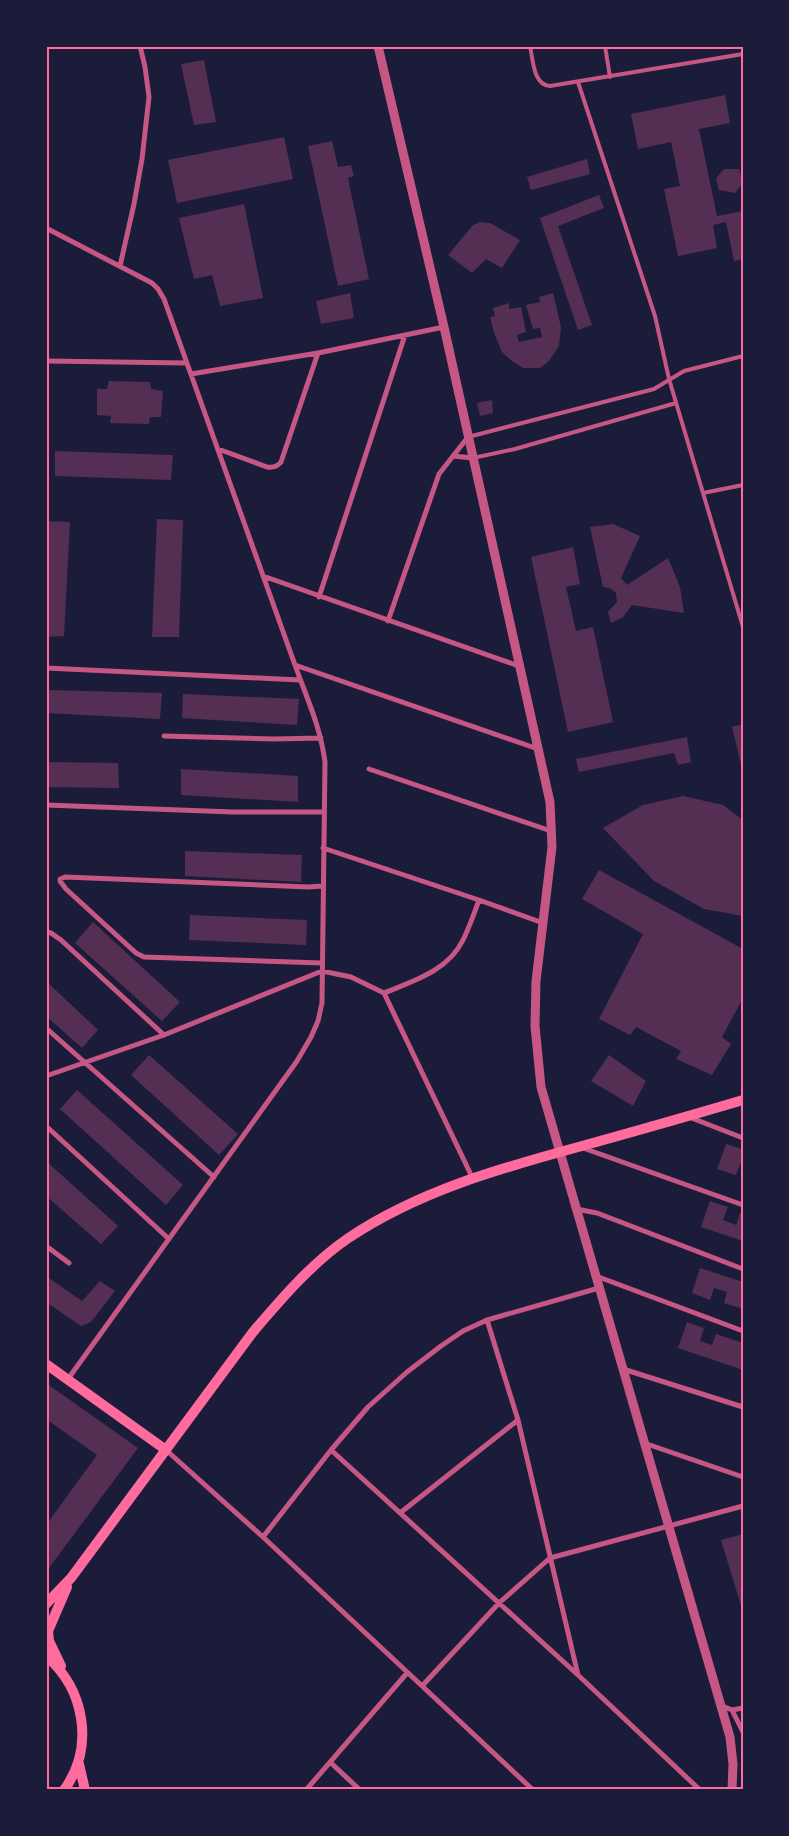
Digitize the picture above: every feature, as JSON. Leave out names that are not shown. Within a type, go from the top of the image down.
[{"type":"main road","points":[[46,1604],[71,1578],[253,1332],[305,1274],[346,1240],[388,1213],[473,1178],[743,1100]]},
{"type":"main road","points":[[46,1364],[166,1450]]},
{"type":"main road","points":[[64,1790],[78,1763],[83,1734],[80,1705],[49,1641],[48,1631],[71,1578]]},
{"type":"main road","points":[[46,1656],[56,1664],[67,1678]]},
{"type":"main road","points":[[78,1763],[85,1790]]},
{"type":"street","points":[[120,266],[136,195],[149,97],[140,46]]},
{"type":"street","points":[[378,46],[444,327],[550,802],[552,847],[536,981],[535,1026],[541,1087],[730,1737],[733,1764],[732,1790]]},
{"type":"street","points":[[46,228],[152,283],[164,299],[322,738],[325,762],[322,1003],[318,1021],[297,1060],[68,1380]]},
{"type":"street","points":[[191,374],[318,353],[444,327]]},
{"type":"street","points":[[319,597],[405,335]]},
{"type":"street","points":[[218,449],[267,467],[272,468],[279,465],[282,462],[318,353]]},
{"type":"street","points":[[46,361],[187,363]]},
{"type":"street","points":[[388,621],[439,474],[468,437]]},
{"type":"street","points":[[453,456],[473,458]]},
{"type":"street","points":[[263,576],[520,666]]},
{"type":"street","points":[[295,665],[538,749]]},
{"type":"street","points":[[46,668],[300,680]]},
{"type":"street","points":[[164,736],[274,739],[322,738]]},
{"type":"street","points":[[369,769],[551,831]]},
{"type":"street","points":[[46,804],[233,812],[323,812]]},
{"type":"street","points":[[323,848],[543,923]]},
{"type":"street","points":[[322,886],[299,887],[65,877],[60,879],[66,889],[136,953],[144,957],[322,963]]},
{"type":"street","points":[[384,993],[433,972],[449,960],[463,942],[479,900]]},
{"type":"street","points":[[46,932],[61,940],[164,1035]]},
{"type":"street","points":[[46,1076],[164,1035],[322,971],[351,977],[384,993],[473,1178]]},
{"type":"street","points":[[46,1028],[87,1062],[214,1178]]},
{"type":"street","points":[[687,1116],[743,1138]]},
{"type":"street","points":[[46,1126],[169,1238]]},
{"type":"street","points":[[579,1146],[743,1205]]},
{"type":"street","points":[[576,1209],[596,1213],[743,1270]]},
{"type":"street","points":[[46,1246],[69,1263]]},
{"type":"street","points":[[596,1276],[743,1331]]},
{"type":"street","points":[[263,1537],[331,1450],[368,1407],[407,1372],[463,1331],[486,1320],[600,1288]]},
{"type":"street","points":[[486,1320],[518,1420],[578,1675]]},
{"type":"street","points":[[623,1369],[743,1407]]},
{"type":"street","points":[[400,1513],[518,1420]]},
{"type":"street","points":[[644,1443],[743,1477]]},
{"type":"street","points":[[166,1450],[263,1537],[533,1790]]},
{"type":"street","points":[[331,1450],[578,1675],[700,1790]]},
{"type":"street","points":[[422,1686],[498,1603],[550,1558],[743,1506]]},
{"type":"street","points":[[306,1790],[407,1673]]},
{"type":"street","points":[[720,1705],[732,1710],[743,1708]]},
{"type":"street","points":[[732,1710],[743,1732]]},
{"type":"street","points":[[330,1762],[360,1790]]},
{"type":"lane","points":[[530,46],[537,76],[541,84],[550,86],[743,54]]},
{"type":"lane","points":[[605,46],[610,77]]},
{"type":"lane","points":[[578,82],[653,307],[669,380],[743,626]]},
{"type":"lane","points":[[468,437],[654,389],[684,370],[743,356]]},
{"type":"lane","points":[[473,458],[514,449],[676,403]]},
{"type":"lane","points":[[703,493],[743,485]]},
{"type":"building","points":[[204,60],[216,122],[194,125],[181,64]]},
{"type":"building","points":[[725,95],[730,123],[699,129],[717,216],[743,211],[743,259],[734,261],[726,222],[713,225],[717,248],[678,256],[664,189],[680,186],[671,142],[638,149],[631,114]]},
{"type":"building","points":[[284,137],[293,179],[177,203],[168,160]]},
{"type":"building","points":[[332,141],[338,167],[351,165],[354,176],[348,178],[369,279],[338,286],[308,146]]},
{"type":"building","points":[[587,159],[590,174],[531,190],[527,177]]},
{"type":"building","points":[[724,169],[739,169],[743,183],[735,193],[719,190],[716,178]]},
{"type":"building","points":[[599,195],[604,208],[558,226],[592,325],[578,330],[540,218]]},
{"type":"building","points":[[244,204],[263,298],[220,306],[212,275],[194,279],[179,218]]},
{"type":"building","points":[[480,222],[490,223],[520,240],[502,268],[486,259],[472,273],[448,255],[473,225]]},
{"type":"building","points":[[350,293],[354,318],[321,324],[316,301]]},
{"type":"building","points":[[553,293],[561,327],[559,346],[548,362],[540,368],[523,368],[502,352],[490,317],[495,316],[493,308],[509,303],[509,309],[521,307],[526,332],[517,335],[519,342],[542,337],[540,328],[533,329],[526,305],[540,302],[539,297]]},
{"type":"building","points":[[109,381],[150,382],[151,389],[163,391],[161,417],[150,417],[149,424],[110,423],[111,416],[97,415],[97,389],[107,389]]},
{"type":"building","points":[[492,400],[493,413],[480,416],[477,403]]},
{"type":"building","points":[[55,451],[173,455],[171,480],[55,476]]},
{"type":"building","points":[[157,519],[183,520],[179,637],[152,637]]},
{"type":"building","points":[[46,521],[70,522],[64,636],[46,637]]},
{"type":"building","points":[[613,524],[640,536],[621,578],[627,585],[668,558],[680,587],[684,613],[632,605],[623,617],[611,623],[608,612],[617,602],[616,593],[610,588],[603,587],[590,527]]},
{"type":"building","points":[[573,547],[580,584],[566,587],[576,631],[593,627],[613,722],[568,732],[531,557]]},
{"type":"building","points":[[46,690],[162,693],[160,719],[46,713]]},
{"type":"building","points":[[183,694],[299,699],[297,725],[182,718]]},
{"type":"building","points":[[743,724],[743,768],[742,769],[732,727]]},
{"type":"building","points":[[687,737],[691,762],[678,765],[674,753],[579,772],[576,759]]},
{"type":"building","points":[[46,762],[118,763],[119,788],[46,787]]},
{"type":"building","points":[[181,769],[298,776],[298,802],[181,795]]},
{"type":"building","points":[[683,796],[723,805],[743,820],[743,916],[704,909],[654,881],[603,828],[643,805]]},
{"type":"building","points":[[185,851],[302,855],[301,882],[185,876]]},
{"type":"building","points":[[599,870],[743,949],[743,998],[722,1037],[731,1044],[712,1075],[676,1059],[681,1051],[636,1027],[630,1035],[599,1019],[643,934],[582,899]]},
{"type":"building","points":[[190,915],[307,920],[306,945],[189,940]]},
{"type":"building","points":[[93,922],[180,1002],[162,1021],[75,943]]},
{"type":"building","points":[[46,981],[98,1030],[82,1048],[46,1016]]},
{"type":"building","points":[[149,1055],[238,1134],[219,1155],[131,1075]]},
{"type":"building","points":[[609,1055],[646,1081],[633,1106],[591,1081]]},
{"type":"building","points":[[77,1090],[183,1185],[166,1205],[60,1109]]},
{"type":"building","points":[[726,1144],[743,1149],[743,1165],[740,1164],[736,1175],[717,1169]]},
{"type":"building","points":[[46,1161],[118,1226],[101,1244],[46,1196]]},
{"type":"building","points":[[710,1201],[728,1207],[723,1220],[736,1225],[740,1213],[743,1214],[743,1241],[701,1227]]},
{"type":"building","points":[[700,1268],[743,1282],[743,1309],[724,1303],[727,1292],[714,1288],[710,1300],[692,1293]]},
{"type":"building","points":[[46,1276],[82,1301],[100,1281],[115,1291],[91,1322],[81,1326],[46,1302]]},
{"type":"building","points":[[687,1322],[704,1328],[700,1341],[712,1345],[716,1334],[743,1343],[743,1370],[678,1348]]},
{"type":"building","points":[[46,1383],[138,1448],[46,1572],[46,1525],[97,1455],[46,1419]]},
{"type":"building","points":[[743,1534],[743,1609],[742,1609],[721,1540]]}]
